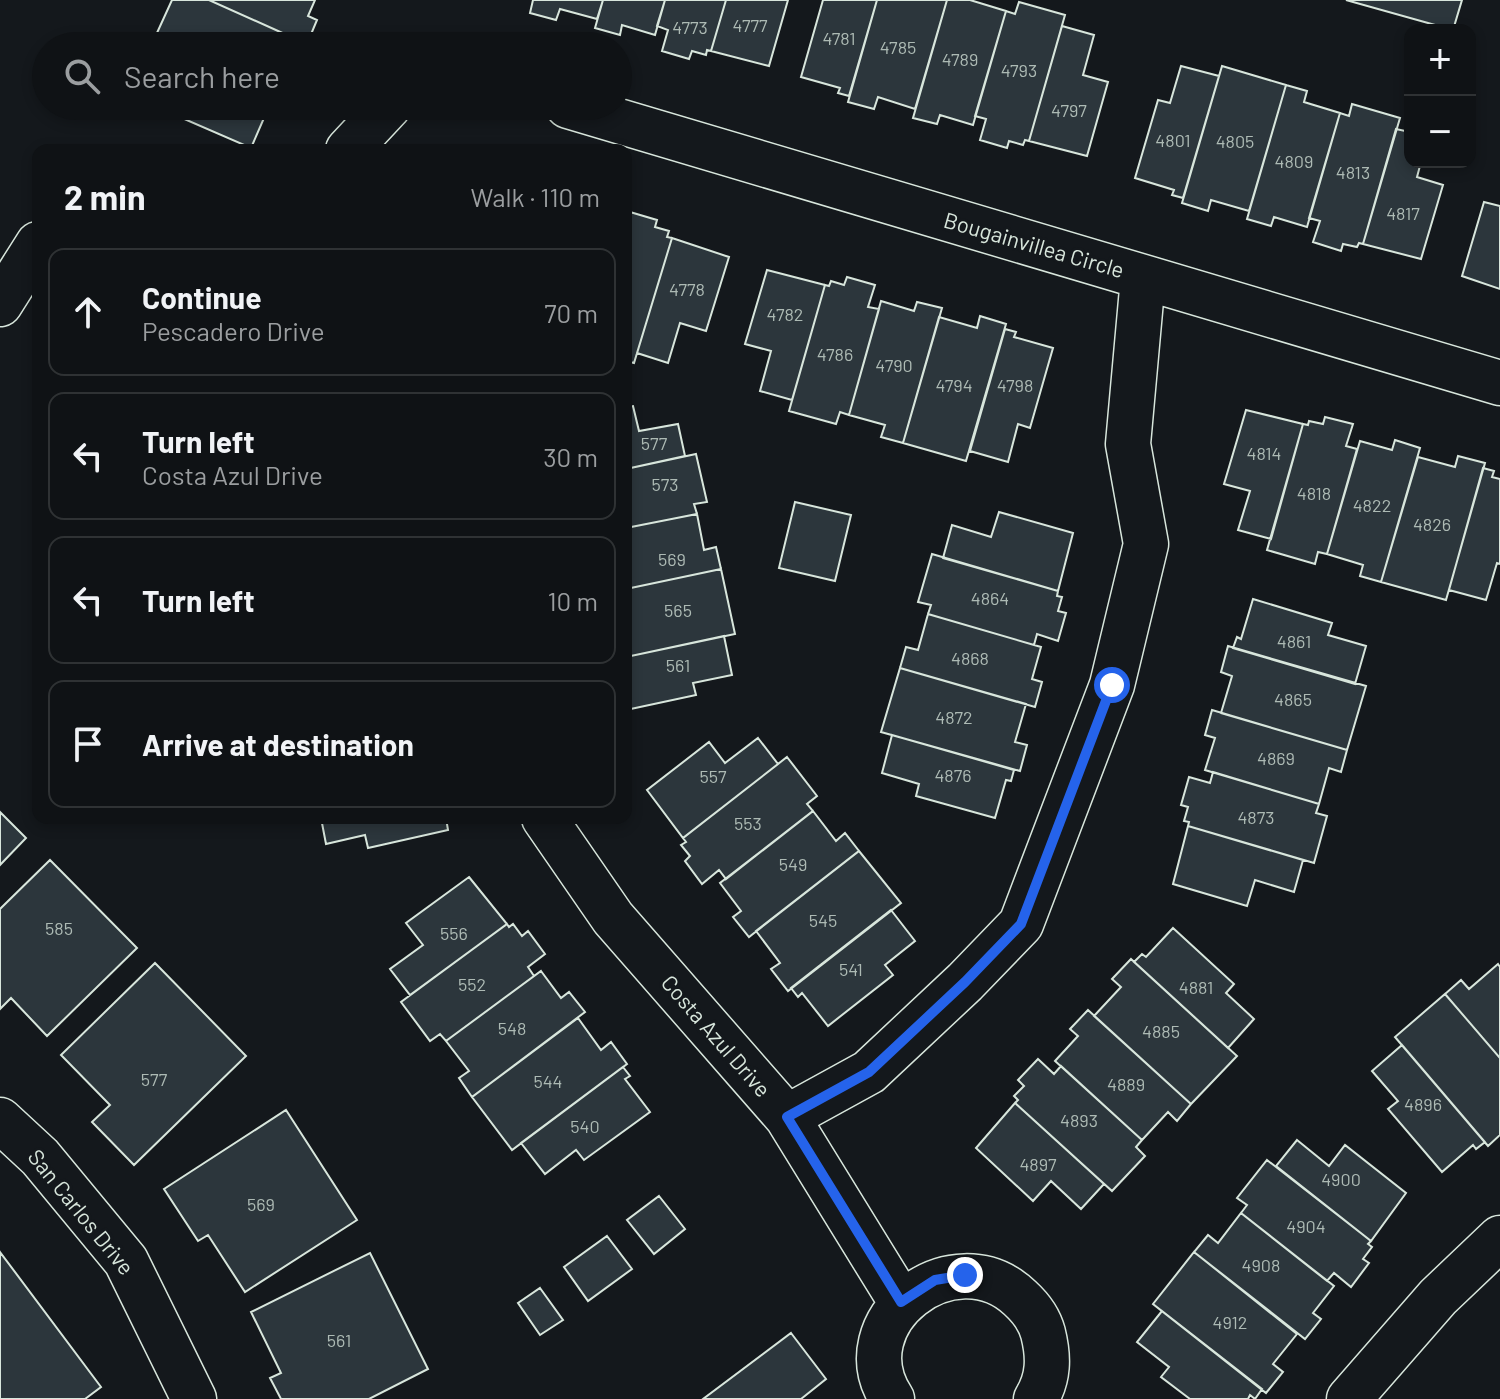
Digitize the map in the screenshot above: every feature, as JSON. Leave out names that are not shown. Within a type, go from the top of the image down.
[{"type":"street","points":[[354,144],[376,120]]},
{"type":"street","name":"Bougainvillea Circle","points":[[615,120],[1500,383]]},
{"type":"street","points":[[0,304],[32,253]]},
{"type":"street","points":[[787,1117],[869,1072],[965,982],[1021,924],[1112,685],[1146,544],[1128,444],[1143,278]]},
{"type":"street","name":"Costa Azul Drive","points":[[548,824],[613,918],[787,1117],[901,1302]]},
{"type":"street","name":"San Carlos Drive","points":[[0,1120],[40,1157],[126,1261],[194,1399]]},
{"type":"street","points":[[1349,1399],[1438,1297],[1500,1238]]},
{"type":"street","points":[[892,1399],[880,1360],[885,1330],[901,1302],[935,1280],[965,1275],[996,1280],[1032,1309],[1041,1325],[1048,1355],[1047,1391]]},
{"type":"building","points":[[172,0],[209,0],[280,32],[157,32]]},
{"type":"building","points":[[209,0],[315,0],[308,16],[317,20],[312,32],[280,32]]},
{"type":"building","points":[[533,0],[603,0],[597,19],[560,9],[556,20],[530,13]]},
{"type":"building","points":[[603,0],[665,0],[655,35],[622,25],[621,32],[595,28]]},
{"type":"building","points":[[665,0],[726,0],[711,51],[707,50],[706,55],[692,51],[689,59],[662,51],[668,30],[657,26]]},
{"type":"building","points":[[726,0],[788,0],[769,66],[711,51]]},
{"type":"building","points":[[823,0],[877,0],[849,96],[838,93],[840,88],[801,77]]},
{"type":"building","points":[[877,0],[947,0],[915,109],[878,97],[874,109],[848,102]]},
{"type":"building","points":[[947,0],[970,0],[1006,11],[973,125],[940,115],[937,124],[913,118]]},
{"type":"building","points":[[1346,0],[1462,0],[1455,24],[1432,24]]},
{"type":"building","points":[[1019,2],[1065,15],[1029,141],[1025,140],[1023,145],[1009,141],[1007,148],[980,140],[986,119],[975,116],[1006,11],[1015,14]]},
{"type":"building","points":[[1062,26],[1094,35],[1083,75],[1108,82],[1087,156],[1029,141]]},
{"type":"building","points":[[1181,66],[1219,76],[1183,198],[1172,195],[1174,190],[1135,178],[1158,100],[1170,103]]},
{"type":"building","points":[[1222,66],[1286,85],[1249,211],[1211,200],[1208,211],[1182,203]]},
{"type":"building","points":[[1286,85],[1307,91],[1304,102],[1340,113],[1307,227],[1274,217],[1271,226],[1247,219]]},
{"type":"building","points":[[1352,104],[1400,118],[1363,244],[1359,243],[1357,247],[1343,244],[1341,251],[1313,242],[1320,221],[1309,218],[1340,113],[1349,116]]},
{"type":"building","points":[[187,120],[263,120],[253,144],[242,144]]},
{"type":"building","points":[[1396,129],[1404,131],[1404,168],[1419,168],[1417,177],[1443,185],[1421,259],[1363,244]]},
{"type":"building","points":[[1484,202],[1500,206],[1500,289],[1462,276]]},
{"type":"building","points":[[632,213],[657,220],[655,227],[669,231],[667,237],[672,238],[634,363]]},
{"type":"building","points":[[672,238],[729,257],[706,331],[680,323],[668,363],[637,353]]},
{"type":"building","points":[[767,270],[825,285],[792,400],[760,391],[771,351],[745,344]]},
{"type":"building","points":[[847,277],[875,285],[868,307],[879,309],[849,415],[840,412],[836,424],[789,411],[825,285],[829,286],[831,281],[844,285]]},
{"type":"building","points":[[881,301],[914,311],[917,302],[942,308],[903,443],[881,437],[885,425],[849,415]]},
{"type":"building","points":[[980,316],[1006,324],[966,461],[903,443],[939,317],[977,328]]},
{"type":"building","points":[[1005,329],[1016,332],[1014,337],[1053,348],[1030,428],[1018,424],[1008,462],[970,451]]},
{"type":"building","points":[[632,406],[639,431],[678,424],[685,456],[632,468]]},
{"type":"building","points":[[1246,410],[1303,424],[1271,539],[1238,530],[1250,491],[1224,484]]},
{"type":"building","points":[[1325,417],[1353,424],[1346,446],[1357,449],[1327,554],[1318,552],[1315,564],[1267,550],[1303,424],[1308,425],[1309,421],[1323,424]]},
{"type":"building","points":[[1395,440],[1420,448],[1381,582],[1360,576],[1363,565],[1327,554],[1360,441],[1392,450]]},
{"type":"building","points":[[696,454],[707,502],[694,504],[697,514],[632,527],[632,468]]},
{"type":"building","points":[[1458,456],[1485,463],[1446,600],[1381,582],[1418,457],[1455,467]]},
{"type":"building","points":[[1483,468],[1494,471],[1492,477],[1500,479],[1500,564],[1497,563],[1486,600],[1449,590]]},
{"type":"building","points":[[795,502],[851,515],[835,581],[779,568]]},
{"type":"building","points":[[999,512],[1073,533],[1058,591],[943,558],[952,525],[991,537]]},
{"type":"building","points":[[697,514],[704,550],[716,547],[721,569],[632,588],[632,527]]},
{"type":"building","points":[[932,554],[1058,591],[1057,596],[1062,597],[1058,611],[1066,613],[1058,641],[1037,634],[1034,645],[928,614],[931,605],[918,602]]},
{"type":"building","points":[[721,569],[735,634],[632,656],[632,588]]},
{"type":"building","points":[[1253,599],[1332,623],[1328,635],[1366,646],[1355,684],[1233,648],[1237,637],[1241,639]]},
{"type":"building","points":[[928,614],[1041,647],[1032,679],[1042,682],[1035,707],[900,668],[906,647],[918,650]]},
{"type":"building","points":[[724,636],[732,675],[693,683],[696,695],[632,709],[632,656]]},
{"type":"building","points":[[1228,646],[1366,686],[1347,750],[1221,713],[1232,676],[1221,672]]},
{"type":"building","points":[[900,668],[1026,704],[1015,742],[1027,745],[1020,771],[881,732]]},
{"type":"building","points":[[1212,710],[1347,750],[1341,772],[1329,768],[1319,804],[1205,770],[1215,738],[1205,735]]},
{"type":"building","points":[[892,735],[1014,770],[1011,781],[1006,780],[995,818],[916,796],[919,784],[882,773]]},
{"type":"building","points":[[758,738],[778,764],[683,838],[647,790],[709,742],[725,763]]},
{"type":"building","points":[[787,757],[817,796],[807,804],[813,811],[726,879],[719,870],[702,884],[685,861],[690,856],[681,845],[686,842],[683,838]]},
{"type":"building","points":[[1213,772],[1319,804],[1316,813],[1327,816],[1314,863],[1188,826],[1189,822],[1184,821],[1188,807],[1181,805],[1189,777],[1210,783]]},
{"type":"building","points":[[813,811],[836,841],[845,833],[859,851],[749,937],[733,917],[741,911],[720,883]]},
{"type":"building","points":[[0,812],[26,838],[0,865]]},
{"type":"building","points":[[322,824],[447,824],[448,830],[368,848],[365,835],[326,844]]},
{"type":"building","points":[[1188,826],[1303,860],[1294,892],[1255,880],[1247,906],[1173,884]]},
{"type":"building","points":[[859,851],[901,903],[788,991],[771,969],[780,963],[756,931]]},
{"type":"building","points":[[50,860],[137,948],[47,1036],[11,998],[0,1009],[0,909]]},
{"type":"building","points":[[469,877],[507,924],[410,995],[390,969],[423,945],[406,923]]},
{"type":"building","points":[[891,910],[915,941],[885,965],[893,975],[828,1026],[802,993],[798,997],[791,988]]},
{"type":"building","points":[[507,924],[509,927],[513,924],[522,936],[528,931],[545,954],[528,967],[534,976],[446,1041],[440,1034],[430,1041],[401,1002]]},
{"type":"building","points":[[1173,928],[1234,984],[1226,993],[1254,1019],[1228,1048],[1134,962],[1142,954],[1146,957]]},
{"type":"building","points":[[1131,959],[1237,1056],[1191,1104],[1094,1016],[1121,987],[1112,979]]},
{"type":"building","points":[[155,963],[246,1056],[134,1165],[92,1122],[110,1105],[61,1055]]},
{"type":"building","points":[[1498,964],[1500,1058],[1445,994],[1461,980],[1469,989]]},
{"type":"building","points":[[541,971],[561,998],[569,992],[585,1012],[472,1097],[459,1078],[469,1071],[446,1041]]},
{"type":"building","points":[[1445,994],[1500,1058],[1500,1135],[1488,1146],[1395,1037]]},
{"type":"building","points":[[1088,1010],[1191,1104],[1177,1121],[1168,1112],[1142,1140],[1055,1061],[1078,1036],[1070,1029]]},
{"type":"building","points":[[578,1018],[601,1050],[611,1042],[627,1064],[512,1150],[472,1097]]},
{"type":"building","points":[[1402,1045],[1485,1142],[1476,1149],[1473,1145],[1442,1172],[1388,1109],[1398,1101],[1372,1071]]},
{"type":"building","points":[[1038,1059],[1054,1074],[1061,1066],[1142,1140],[1136,1147],[1145,1156],[1112,1191],[1015,1103],[1018,1100],[1014,1096],[1024,1086],[1018,1080]]},
{"type":"building","points":[[623,1067],[630,1076],[625,1079],[650,1112],[584,1160],[576,1150],[545,1174],[521,1143]]},
{"type":"building","points":[[1015,1103],[1104,1184],[1081,1209],[1051,1181],[1033,1201],[976,1148]]},
{"type":"building","points":[[286,1110],[357,1220],[245,1292],[208,1235],[198,1241],[164,1189]]},
{"type":"building","points":[[1297,1140],[1329,1166],[1345,1145],[1406,1193],[1371,1241],[1276,1166]]},
{"type":"building","points":[[1267,1160],[1371,1241],[1368,1244],[1372,1247],[1363,1259],[1369,1263],[1351,1287],[1334,1273],[1327,1281],[1241,1213],[1247,1205],[1237,1198]]},
{"type":"building","points":[[659,1196],[685,1229],[654,1254],[627,1220]]},
{"type":"building","points":[[1241,1213],[1334,1286],[1313,1313],[1321,1319],[1305,1339],[1194,1252],[1208,1235],[1218,1243]]},
{"type":"building","points":[[607,1236],[632,1269],[588,1301],[564,1267]]},
{"type":"building","points":[[0,1252],[101,1387],[85,1399],[0,1399]]},
{"type":"building","points":[[1194,1252],[1297,1334],[1273,1364],[1283,1372],[1266,1393],[1153,1304]]},
{"type":"building","points":[[370,1253],[428,1369],[369,1399],[281,1399],[270,1378],[281,1373],[251,1312]]},
{"type":"building","points":[[540,1288],[563,1320],[540,1335],[518,1303]]},
{"type":"building","points":[[1162,1311],[1262,1389],[1255,1399],[1250,1395],[1248,1399],[1190,1399],[1161,1377],[1169,1367],[1137,1342]]},
{"type":"building","points":[[791,1333],[826,1379],[801,1399],[703,1399]]},
{"type":"route","points":[[965,1275],[935,1280],[901,1302],[787,1117],[869,1072],[965,982],[1021,924],[1112,685]]}]
